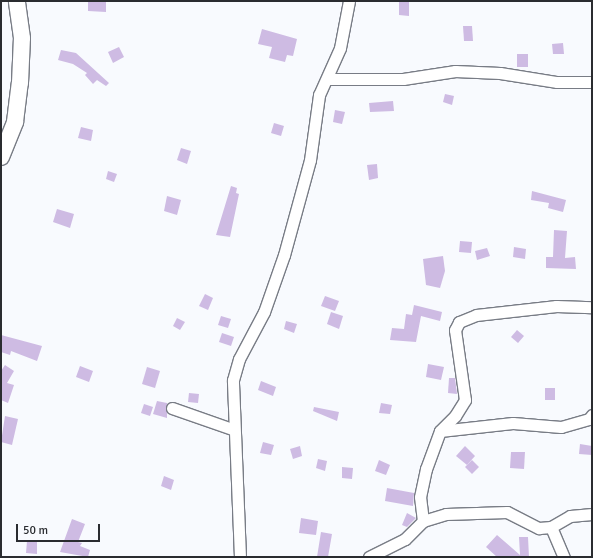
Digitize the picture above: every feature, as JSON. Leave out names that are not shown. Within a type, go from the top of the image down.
[{"type":"street","points":[[1,157],[15,122],[20,83],[22,38],[17,1]]},
{"type":"street","points":[[240,557],[232,430],[233,380],[239,359],[264,312],[284,256],[310,160],[319,96],[328,79],[340,48],[349,1]]},
{"type":"street","points":[[328,79],[403,79],[455,71],[500,73],[557,82],[592,82]]},
{"type":"street","points":[[423,521],[420,497],[440,431],[455,416],[465,400],[455,330],[463,318],[556,306],[592,307]]},
{"type":"street","points":[[172,408],[232,430]]},
{"type":"street","points":[[440,431],[513,423],[561,427],[589,419],[592,415]]},
{"type":"street","points":[[369,557],[405,539],[423,521],[459,512],[506,512],[532,526],[552,527],[570,516],[592,514]]},
{"type":"street","points":[[552,527],[564,557]]},
{"type":"building","points":[[88,1],[106,1],[106,12],[88,11]]},
{"type":"building","points":[[399,1],[409,1],[409,16],[399,15]]},
{"type":"building","points":[[463,26],[472,26],[473,41],[464,41]]},
{"type":"building","points":[[262,29],[297,39],[293,56],[287,55],[285,62],[269,58],[272,47],[258,44]]},
{"type":"building","points":[[563,43],[564,54],[553,54],[552,44]]},
{"type":"building","points":[[119,47],[124,57],[113,63],[108,52]]},
{"type":"building","points":[[61,50],[76,53],[109,83],[106,86],[97,80],[93,84],[85,75],[87,73],[73,64],[58,60]]},
{"type":"building","points":[[517,54],[528,54],[528,67],[517,67]]},
{"type":"building","points":[[445,94],[454,96],[452,105],[443,102]]},
{"type":"building","points":[[393,101],[394,111],[370,112],[369,103]]},
{"type":"building","points":[[335,110],[345,112],[342,124],[333,122]]},
{"type":"building","points":[[274,123],[284,126],[281,136],[271,133]]},
{"type":"building","points":[[81,127],[93,130],[91,141],[78,138]]},
{"type":"building","points":[[181,148],[191,151],[187,164],[177,160]]},
{"type":"building","points":[[377,164],[378,178],[369,180],[367,165]]},
{"type":"building","points":[[108,171],[117,174],[114,182],[106,179]]},
{"type":"building","points":[[231,186],[237,188],[236,193],[239,194],[230,237],[216,235]]},
{"type":"building","points":[[532,191],[566,200],[563,212],[548,208],[549,203],[531,200]]},
{"type":"building","points":[[167,196],[181,200],[177,215],[164,211]]},
{"type":"building","points":[[57,209],[74,214],[70,228],[53,222]]},
{"type":"building","points":[[554,230],[567,231],[565,258],[575,257],[576,269],[546,268],[546,257],[553,257]]},
{"type":"building","points":[[460,241],[472,242],[471,253],[459,252]]},
{"type":"building","points":[[514,247],[526,249],[525,259],[513,257]]},
{"type":"building","points":[[487,248],[490,256],[477,260],[475,251]]},
{"type":"building","points":[[443,256],[445,271],[440,288],[426,285],[423,259]]},
{"type":"building","points":[[205,294],[213,298],[208,310],[199,306]]},
{"type":"building","points":[[325,296],[339,301],[335,311],[321,306]]},
{"type":"building","points":[[414,305],[442,312],[440,321],[421,316],[416,342],[390,340],[392,328],[404,329],[406,314],[412,315]]},
{"type":"building","points":[[331,312],[343,316],[339,329],[327,324]]},
{"type":"building","points":[[221,316],[231,319],[228,328],[218,325]]},
{"type":"building","points":[[177,318],[185,322],[180,330],[173,326]]},
{"type":"building","points":[[286,321],[297,324],[294,333],[284,329]]},
{"type":"building","points":[[517,330],[524,336],[518,343],[511,337]]},
{"type":"building","points":[[222,333],[234,337],[231,346],[219,342]]},
{"type":"building","points":[[1,335],[42,346],[37,361],[11,351],[10,355],[1,352]]},
{"type":"building","points":[[428,364],[444,367],[441,380],[426,377]]},
{"type":"building","points":[[5,365],[14,371],[7,383],[14,385],[8,403],[1,400],[1,371]]},
{"type":"building","points":[[80,366],[93,371],[89,382],[76,377]]},
{"type":"building","points":[[147,367],[160,371],[155,388],[142,384]]},
{"type":"building","points":[[449,378],[455,378],[457,394],[448,393]]},
{"type":"building","points":[[261,381],[276,387],[273,396],[258,390]]},
{"type":"building","points":[[545,388],[555,388],[555,400],[545,400]]},
{"type":"building","points":[[189,393],[199,394],[198,403],[188,402]]},
{"type":"building","points":[[157,401],[167,403],[167,418],[153,414]]},
{"type":"building","points":[[381,403],[392,405],[390,414],[379,413]]},
{"type":"building","points":[[144,404],[153,407],[150,416],[141,413]]},
{"type":"building","points":[[314,407],[339,412],[337,421],[313,411]]},
{"type":"building","points":[[5,416],[18,419],[12,445],[1,442]]},
{"type":"building","points":[[263,442],[274,445],[271,455],[260,453]]},
{"type":"building","points":[[580,444],[592,446],[592,455],[579,454]]},
{"type":"building","points":[[300,446],[302,456],[293,459],[290,449]]},
{"type":"building","points":[[465,446],[475,456],[467,465],[456,456]]},
{"type":"building","points":[[511,452],[525,452],[524,469],[510,468]]},
{"type":"building","points":[[318,459],[327,461],[325,471],[316,468]]},
{"type":"building","points":[[379,460],[390,465],[386,475],[375,471]]},
{"type":"building","points":[[472,460],[479,467],[472,474],[465,467]]},
{"type":"building","points":[[342,467],[353,468],[352,479],[342,478]]},
{"type":"building","points":[[164,476],[174,480],[171,490],[161,486]]},
{"type":"building","points":[[387,488],[414,493],[413,506],[385,501]]},
{"type":"building","points":[[407,513],[416,518],[407,527],[402,525]]},
{"type":"building","points":[[301,518],[318,521],[316,535],[299,533]]},
{"type":"building","points":[[72,519],[85,524],[78,542],[82,543],[80,546],[90,550],[88,557],[60,552]]},
{"type":"building","points":[[321,532],[332,534],[328,557],[317,557]]},
{"type":"building","points":[[497,535],[520,555],[519,537],[528,537],[529,557],[497,557],[486,547]]},
{"type":"building","points":[[27,541],[37,542],[37,554],[26,553]]}]
